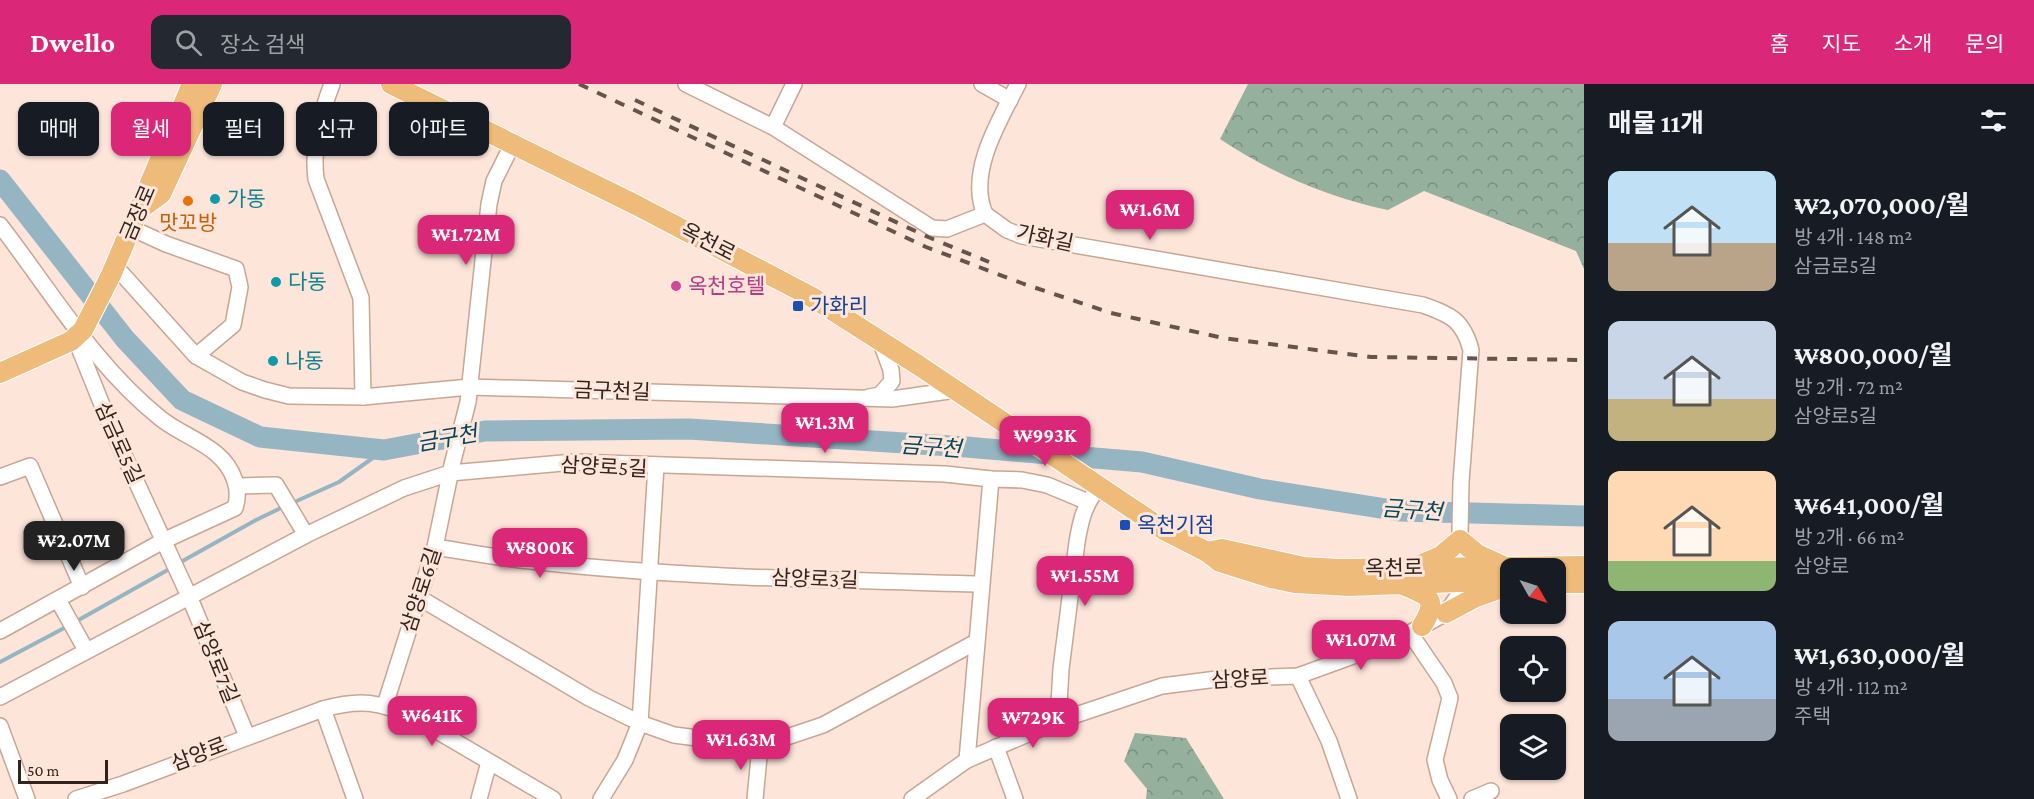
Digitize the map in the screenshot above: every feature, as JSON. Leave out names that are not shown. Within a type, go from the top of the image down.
[{"type":"main road","name":"금장로","points":[[81,331],[113,270],[192,84]]},
{"type":"main road","points":[[135,219],[160,194],[212,84]]},
{"type":"main road","name":"옥천로","points":[[391,84],[636,205],[810,296],[987,410],[1093,494],[1207,552],[1220,562],[1295,583],[1349,586],[1406,576],[1459,574],[1500,577]]},
{"type":"main road","points":[[0,373],[71,341],[81,331]]},
{"type":"main road","points":[[1416,629],[1432,607],[1431,601],[1406,576],[1442,556],[1460,536],[1477,554],[1500,571]]},
{"type":"main road","name":"옥천로","points":[[1566,569],[1584,566]]},
{"type":"main road","points":[[1446,613],[1500,583]]},
{"type":"main road","points":[[1566,583],[1584,583]]},
{"type":"street","points":[[332,84],[314,145],[314,165],[316,179],[361,298],[363,397]]},
{"type":"street","points":[[686,84],[773,127],[932,228],[947,229],[985,214],[979,188],[981,170],[1018,84]]},
{"type":"street","points":[[773,127],[794,84]]},
{"type":"street","points":[[982,84],[1010,100]]},
{"type":"street","points":[[469,394],[489,204],[494,181],[512,145]]},
{"type":"street","name":"가화길","points":[[985,214],[1007,230],[1022,236],[1423,305],[1450,314],[1466,332],[1471,350],[1461,482],[1460,536]]},
{"type":"street","points":[[135,219],[166,244],[236,269],[240,286],[232,325],[196,356]]},
{"type":"street","points":[[0,225],[105,364],[162,419],[218,454],[227,465],[237,486],[235,508],[0,631]]},
{"type":"street","name":"금구천길","points":[[113,270],[196,356],[242,382],[290,396],[363,397],[469,394],[892,399],[956,390]]},
{"type":"street","name":"삼금로5길","points":[[81,331],[111,428],[188,592]]},
{"type":"street","points":[[860,399],[880,394],[892,381],[891,370],[880,340]]},
{"type":"street","name":"삼양로6길","points":[[385,705],[435,547],[469,394]]},
{"type":"street","name":"삼양로5길","points":[[0,697],[188,592],[404,488],[451,469],[574,462],[656,466],[640,723],[625,760],[601,799]]},
{"type":"street","points":[[0,477],[30,466],[82,587]]},
{"type":"street","points":[[656,466],[945,474],[1022,480],[1093,494],[1080,523],[1077,542],[1061,669],[1058,721]]},
{"type":"street","points":[[966,760],[991,479]]},
{"type":"street","points":[[237,486],[276,485],[306,535]]},
{"type":"street","points":[[1446,613],[1458,596],[1460,536]]},
{"type":"street","points":[[435,547],[530,561],[649,571]]},
{"type":"street","name":"삼양로3길","points":[[649,571],[790,579],[981,584]]},
{"type":"street","name":"삼양로7길","points":[[188,592],[246,736]]},
{"type":"street","points":[[418,597],[589,698],[640,723],[674,735],[760,746],[823,725],[976,642]]},
{"type":"street","points":[[58,600],[86,650]]},
{"type":"street","name":"삼양로","points":[[912,799],[966,760],[1058,721],[1162,686],[1217,679],[1298,676],[1397,640],[1446,613]]},
{"type":"street","points":[[1416,629],[1450,698],[1435,760],[1448,799]]},
{"type":"street","points":[[1298,676],[1329,741],[1348,799]]},
{"type":"street","name":"삼양로","points":[[76,799],[123,784],[246,736],[348,702],[385,705],[414,718],[553,799]]},
{"type":"street","points":[[323,709],[355,799]]},
{"type":"street","points":[[0,726],[27,799]]},
{"type":"street","points":[[755,799],[760,746]]},
{"type":"street","points":[[996,747],[1015,799]]},
{"type":"street","points":[[478,799],[489,762]]},
{"type":"street","points":[[1472,799],[1491,791]]},
{"type":"green space","points":[[1248,84],[1584,84],[1584,269],[1576,251],[1424,191],[1388,210],[1322,191],[1279,173],[1239,151],[1220,139]]},
{"type":"green space","points":[[1135,733],[1186,738],[1224,799],[1146,799],[1147,789],[1124,761]]},
{"type":"waterway","name":"금구천","points":[[0,180],[125,339],[182,400],[260,437],[384,450],[485,431],[689,429],[966,447],[1142,462],[1260,489],[1399,511],[1584,516]]},
{"type":"waterway","name":"금구천","points":[[290,504],[339,482],[384,450]]},
{"type":"waterway","name":"금구천","points":[[179,563],[283,507]]},
{"type":"waterway","name":"금구천","points":[[75,622],[173,567]]},
{"type":"waterway","name":"금구천","points":[[0,662],[68,626]]},
{"type":"railway","points":[[579,84],[926,247],[1024,284],[1111,313],[1223,338],[1371,357],[1584,360]]},
{"type":"railway","points":[[635,100],[928,237],[989,262]]},
{"type":"place","name":"가동","points":[[215,199]]},
{"type":"place","name":"맛꼬방","points":[[188,201]]},
{"type":"place","name":"다동","points":[[276,282]]},
{"type":"place","name":"옥천호텔","points":[[676,286]]},
{"type":"place","name":"가화리","points":[[798,306]]},
{"type":"place","name":"나동","points":[[273,361]]},
{"type":"place","name":"옥천기점","points":[[1125,525]]}]
